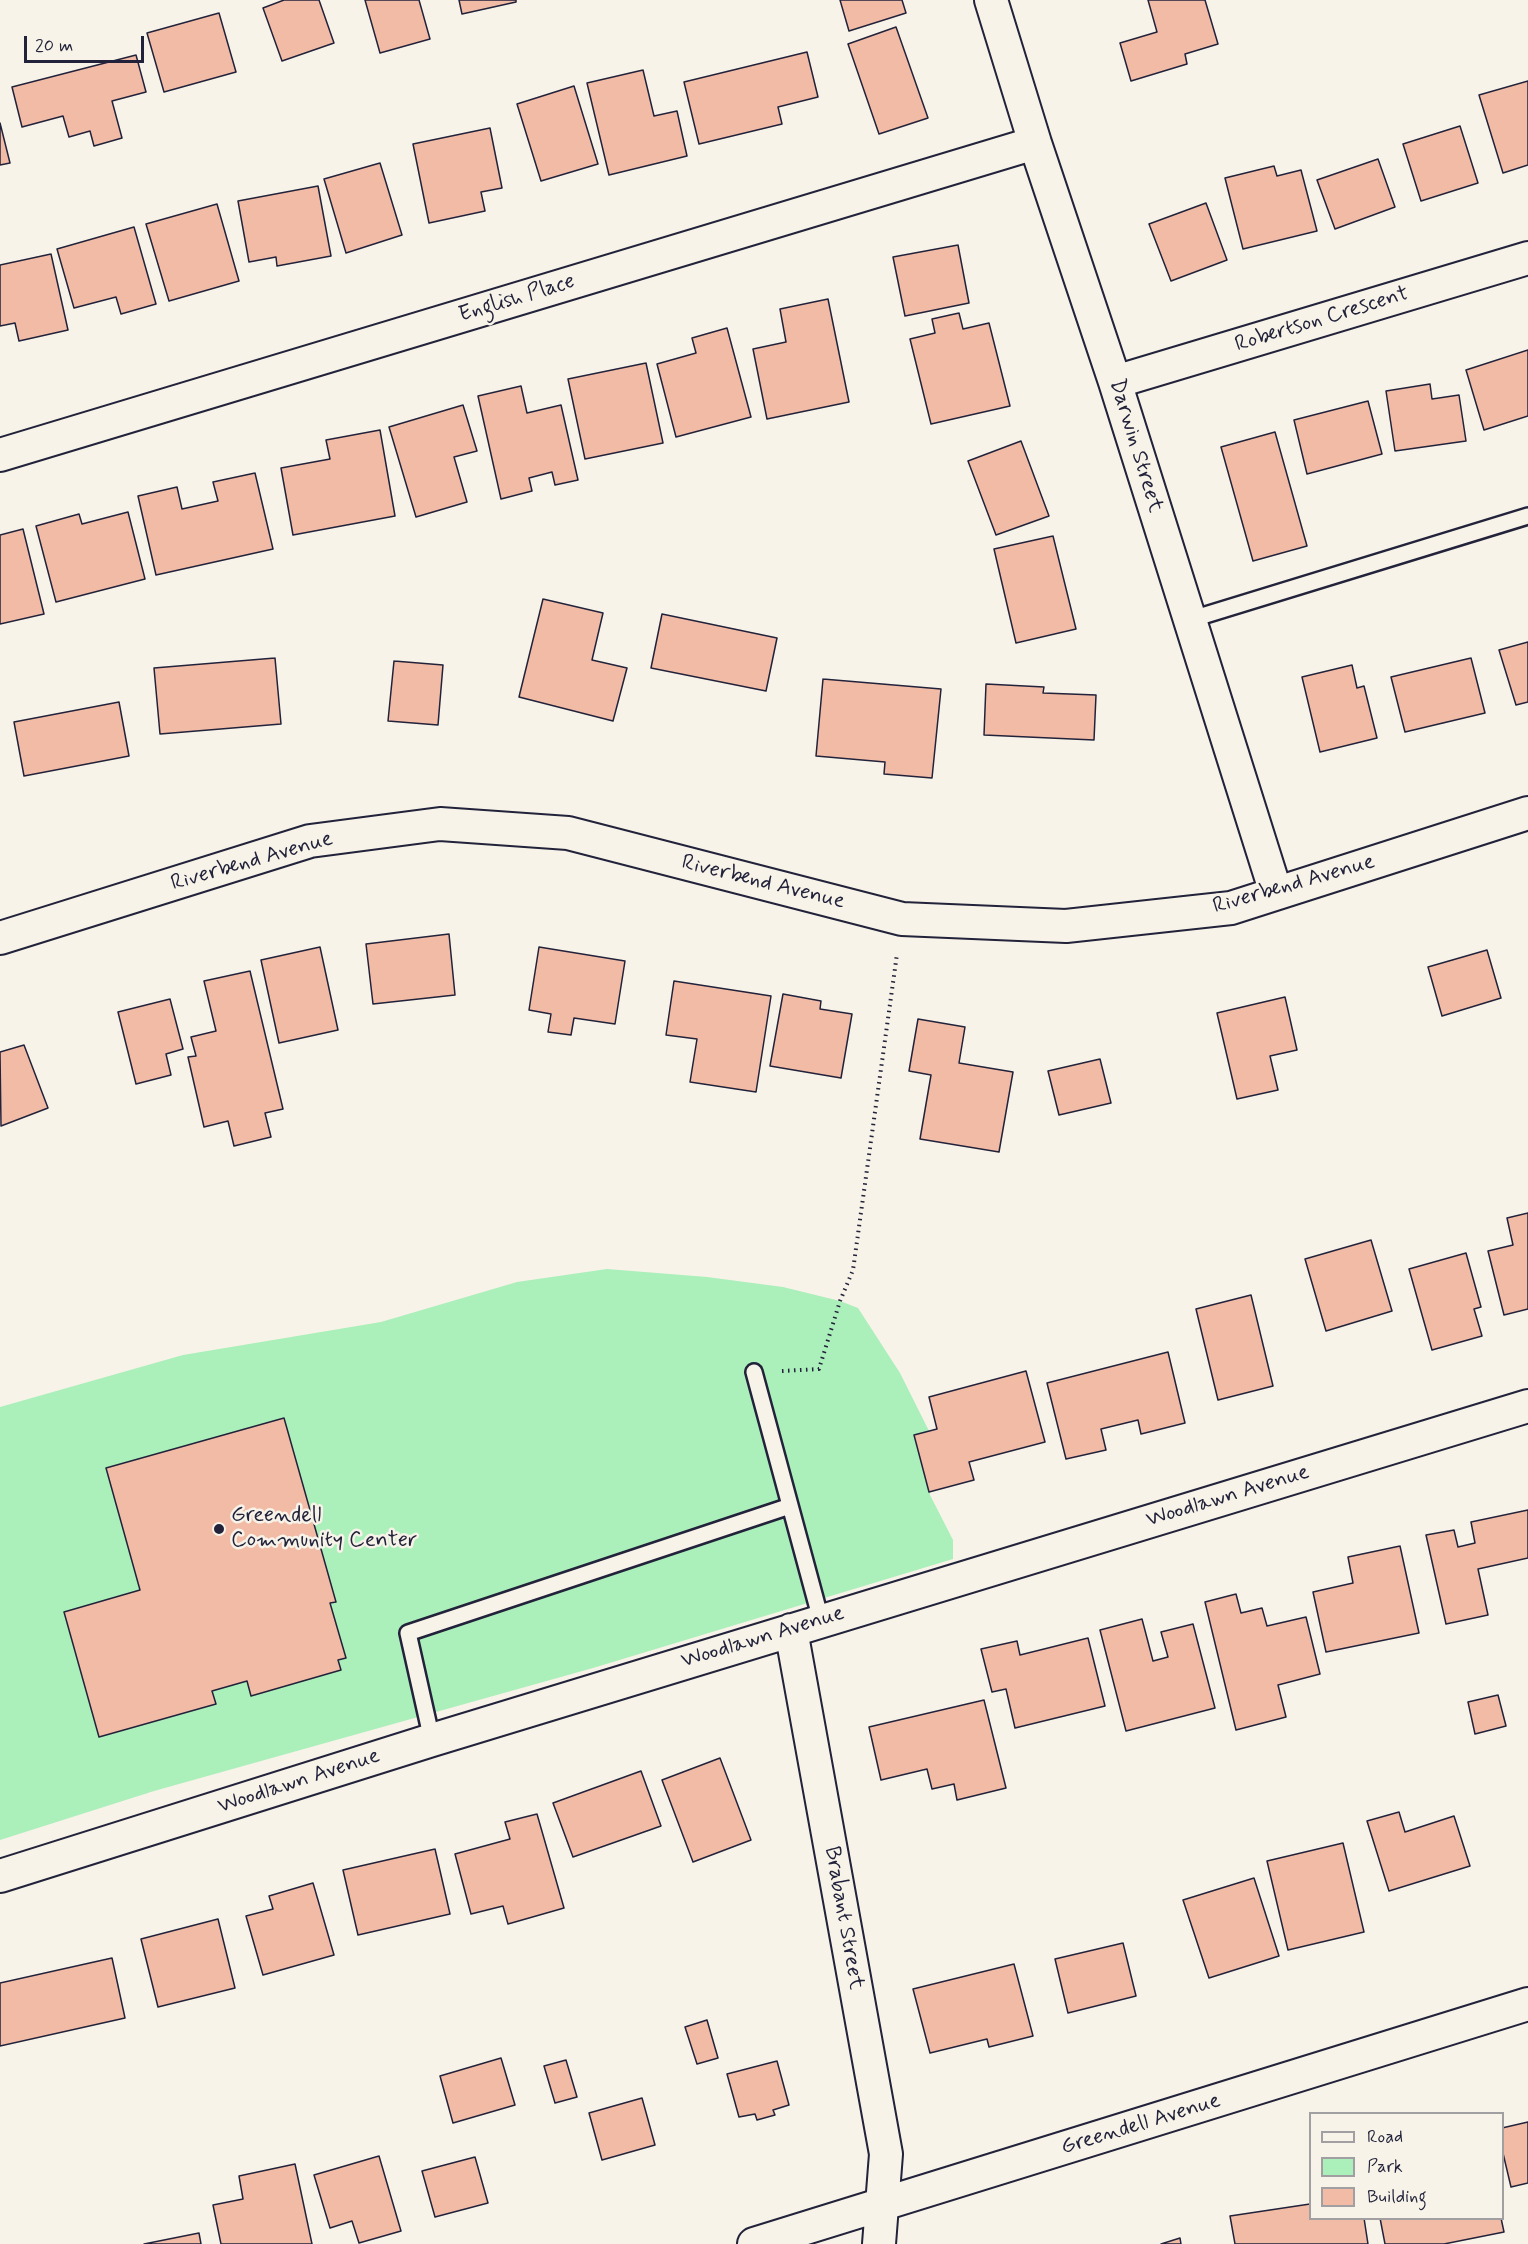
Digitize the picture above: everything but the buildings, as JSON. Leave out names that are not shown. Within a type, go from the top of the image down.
[{"type":"street","name":"Darwin Street","points":[[991,0],[1035,143],[1115,382],[1276,893]]},
{"type":"street","name":"English Place","points":[[0,455],[1035,143]]},
{"type":"street","name":"Robertson Crescent","points":[[1115,382],[1528,258]]},
{"type":"street","name":"Riverbend Avenue","points":[[0,938],[310,841],[440,824],[568,833],[902,919],[1066,926],[1231,908],[1528,813]]},
{"type":"street","name":"Woodlawn Avenue","points":[[0,1876],[821,1620],[1528,1406]]},
{"type":"street","name":"Brabant Street","points":[[790,1630],[886,2154],[879,2244]]},
{"type":"street","name":"Greendell Avenue","points":[[754,2244],[1528,2004]]},
{"type":"lane","points":[[1189,620],[1528,516]]},
{"type":"lane","points":[[754,1372],[821,1620]]},
{"type":"lane","points":[[432,1740],[408,1633],[790,1506]]},
{"type":"path","points":[[754,1372],[819,1369],[840,1301],[853,1270],[902,919]]},
{"type":"green space","points":[[607,1269],[707,1277],[783,1287],[840,1301],[858,1308],[900,1373],[929,1431],[930,1495],[953,1540],[953,1559],[593,1668],[154,1791],[0,1840],[0,1407],[183,1355],[381,1322],[517,1282]]},
{"type":"place","name":"Greendell Community Center","points":[[219,1529]]}]
